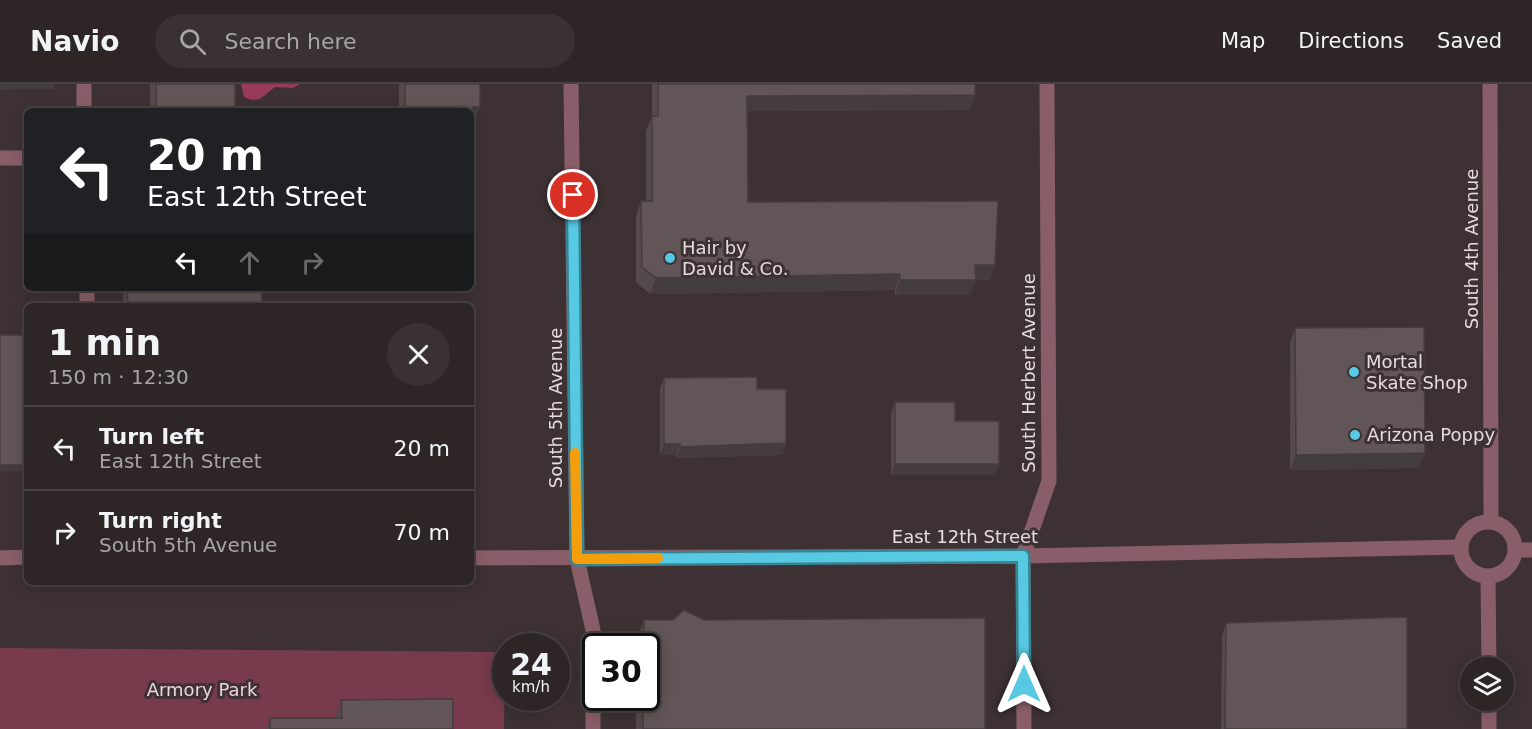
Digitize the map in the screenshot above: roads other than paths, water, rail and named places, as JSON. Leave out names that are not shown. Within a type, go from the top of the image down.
[{"type":"street","points":[[84,84],[84,108]]},
{"type":"street","name":"South 5th Avenue","points":[[571,84],[577,559],[593,630],[592,729]]},
{"type":"street","name":"South Herbert Avenue","points":[[1024,729],[1023,556],[1049,481],[1047,84]]},
{"type":"street","name":"South 4th Avenue","points":[[1490,84],[1491,522]]},
{"type":"street","points":[[0,158],[24,158]]},
{"type":"street","points":[[1482,522],[1491,522],[1508,530],[1515,550],[1511,564],[1505,570],[1488,577],[1471,572],[1461,557],[1460,547],[1467,531],[1482,522]]},
{"type":"street","name":"East 12th Street","points":[[474,558],[1023,556],[1460,547]]},
{"type":"street","points":[[1515,550],[1532,550]]},
{"type":"street","points":[[0,558],[24,557]]},
{"type":"street","points":[[1488,577],[1489,657]]},
{"type":"street","points":[[1489,711],[1489,729]]},
{"type":"place","name":"Hair by David & Co.","points":[[670,258]]},
{"type":"place","name":"Mortal Skate Shop","points":[[1354,372]]},
{"type":"place","name":"Arizona Poppy","points":[[1355,435]]},
{"type":"park label","name":"Armory Park","points":[[202,690]]}]
